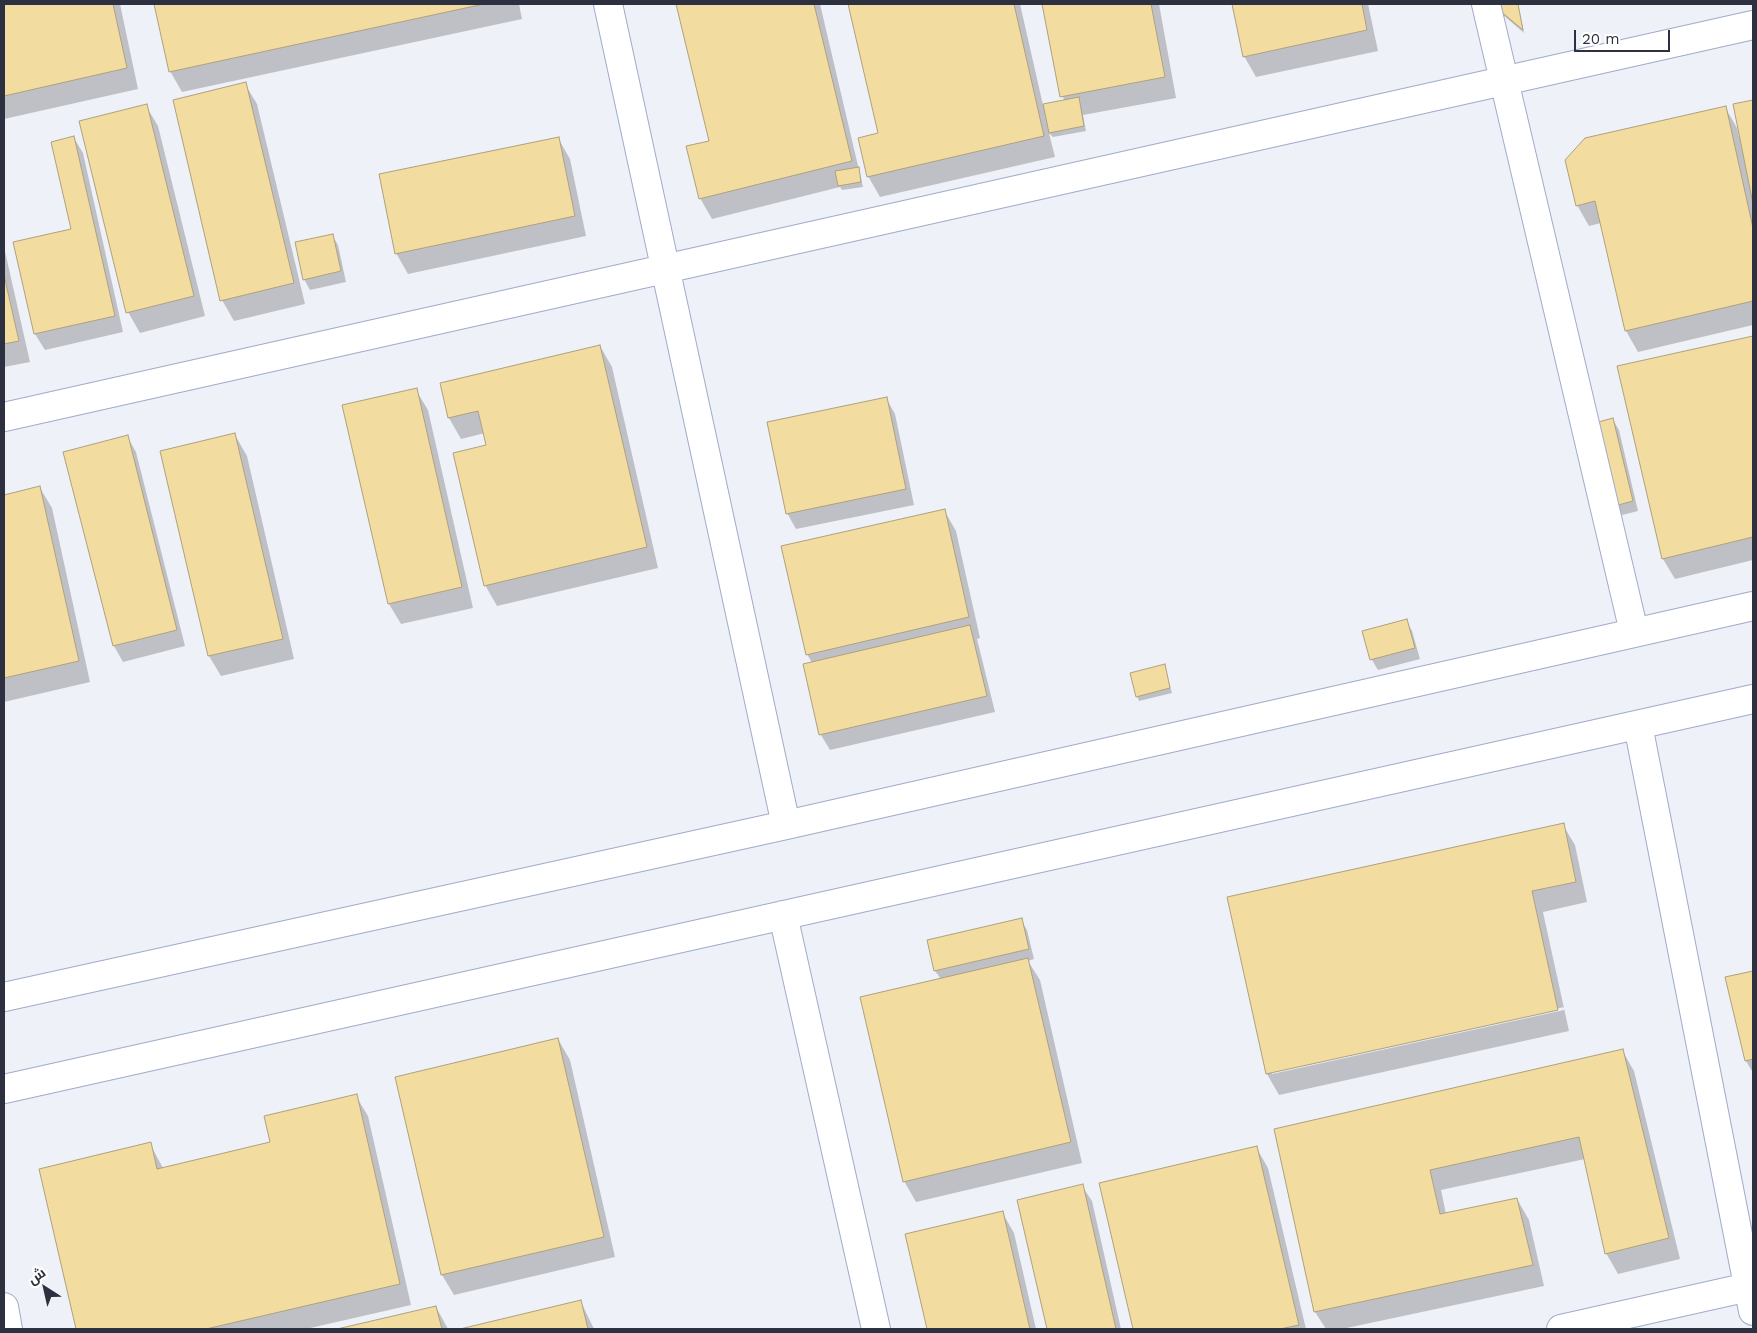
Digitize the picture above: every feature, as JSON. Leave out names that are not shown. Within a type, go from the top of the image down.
[{"type":"street","points":[[608,4],[786,825]]},
{"type":"street","points":[[1486,4],[1634,632]]},
{"type":"street","points":[[4,417],[1753,25]]},
{"type":"street","points":[[4,997],[786,825],[1753,606]]},
{"type":"street","points":[[4,1089],[1753,699]]},
{"type":"street","points":[[1561,1329],[1752,1295],[1638,725]]},
{"type":"street","points":[[783,915],[876,1329]]},
{"type":"street","points":[[4,1307],[8,1329]]},
{"type":"building","points":[[4,4],[113,4],[127,68],[4,96]]},
{"type":"building","points":[[154,4],[484,4],[169,72]]},
{"type":"building","points":[[676,4],[814,4],[852,161],[699,199],[686,146],[709,141]]},
{"type":"building","points":[[848,4],[1014,4],[1044,136],[867,177],[858,138],[878,133]]},
{"type":"building","points":[[1042,4],[1151,4],[1165,77],[1060,97]]},
{"type":"building","points":[[1232,4],[1362,4],[1367,30],[1243,57]]},
{"type":"building","points":[[1497,4],[1518,4],[1523,30],[1499,10]]},
{"type":"building","points":[[246,82],[294,283],[220,301],[173,100]]},
{"type":"building","points":[[1079,97],[1084,126],[1049,133],[1043,104]]},
{"type":"building","points":[[1753,100],[1753,204],[1733,104]]},
{"type":"building","points":[[147,104],[194,296],[126,313],[79,121]]},
{"type":"building","points":[[1726,106],[1753,228],[1753,301],[1625,331],[1595,201],[1576,206],[1565,160],[1585,138]]},
{"type":"building","points":[[74,136],[115,316],[34,334],[13,242],[71,229],[51,142]]},
{"type":"building","points":[[559,137],[575,216],[395,254],[379,174]]},
{"type":"building","points":[[859,167],[861,182],[838,186],[835,171]]},
{"type":"building","points":[[333,234],[341,271],[303,280],[295,242]]},
{"type":"building","points":[[4,275],[19,341],[4,344]]},
{"type":"building","points":[[1753,336],[1753,537],[1662,559],[1617,366]]},
{"type":"building","points":[[600,345],[647,547],[484,586],[453,453],[486,445],[478,411],[448,418],[440,383]]},
{"type":"building","points":[[417,388],[462,587],[388,604],[342,405]]},
{"type":"building","points":[[887,397],[906,489],[786,514],[767,422]]},
{"type":"building","points":[[1613,418],[1633,501],[1611,507],[1591,424]]},
{"type":"building","points":[[235,433],[283,639],[208,656],[160,451]]},
{"type":"building","points":[[128,435],[177,630],[113,646],[63,452]]},
{"type":"building","points":[[40,486],[79,661],[4,678],[4,495]]},
{"type":"building","points":[[945,509],[969,617],[806,655],[781,546]]},
{"type":"building","points":[[1407,619],[1415,648],[1370,660],[1362,631]]},
{"type":"building","points":[[970,625],[987,696],[819,735],[803,664]]},
{"type":"building","points":[[1165,664],[1170,688],[1136,697],[1130,673]]},
{"type":"building","points":[[1564,823],[1576,882],[1532,891],[1558,1010],[1266,1074],[1227,897]]},
{"type":"building","points":[[1022,918],[1029,949],[934,971],[927,940]]},
{"type":"building","points":[[1028,958],[1071,1142],[903,1182],[860,997]]},
{"type":"building","points":[[1753,971],[1753,1059],[1745,1061],[1725,977]]},
{"type":"building","points":[[558,1038],[604,1237],[441,1275],[395,1077]]},
{"type":"building","points":[[1623,1049],[1669,1238],[1605,1254],[1579,1137],[1430,1170],[1440,1214],[1517,1198],[1533,1265],[1314,1312],[1274,1129]]},
{"type":"building","points":[[357,1094],[400,1284],[206,1329],[76,1329],[39,1169],[151,1142],[157,1169],[270,1142],[264,1116]]},
{"type":"building","points":[[1257,1146],[1299,1325],[1280,1329],[1133,1329],[1099,1183]]},
{"type":"building","points":[[1083,1184],[1116,1329],[1047,1329],[1017,1200]]},
{"type":"building","points":[[1003,1211],[1030,1329],[927,1329],[905,1234]]},
{"type":"building","points":[[581,1300],[588,1329],[460,1329]]},
{"type":"building","points":[[436,1306],[442,1329],[337,1329]]}]
